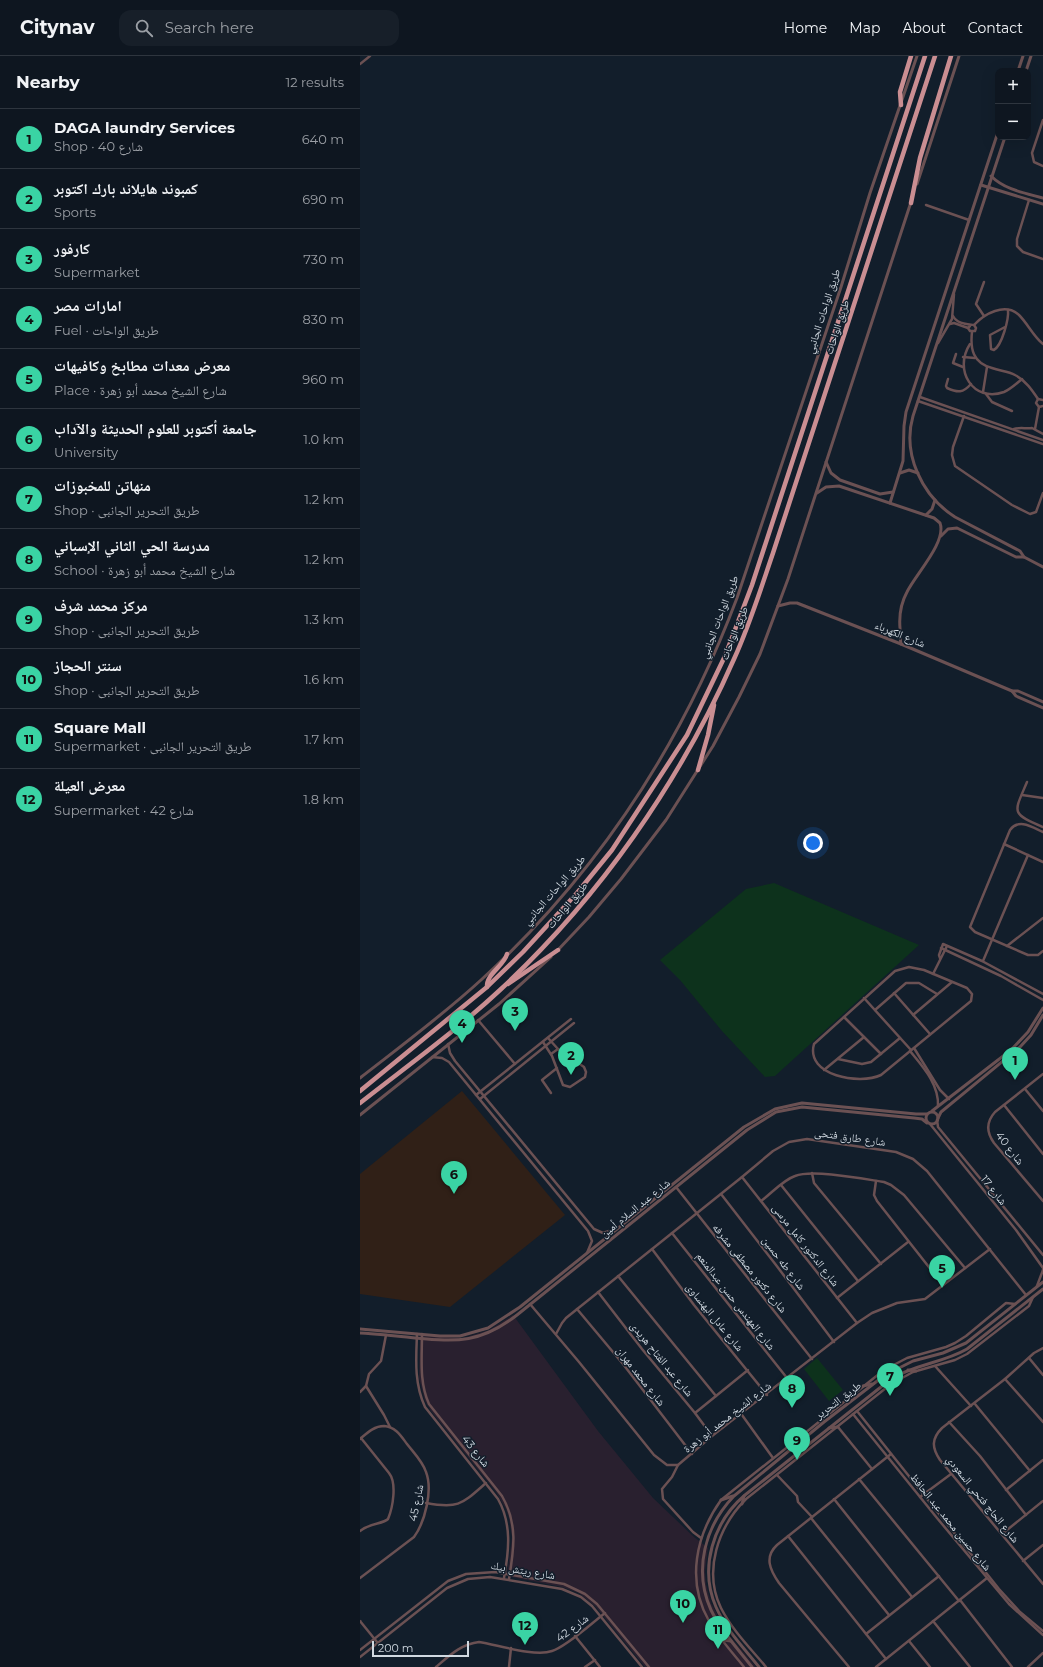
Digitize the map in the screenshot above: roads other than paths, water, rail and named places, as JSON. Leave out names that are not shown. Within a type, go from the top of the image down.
[{"type":"highway","points":[[901,105],[900,92],[911,56]]},
{"type":"highway","name":"طريق الواحات","points":[[360,1091],[487,987],[557,917],[612,850],[687,735],[709,691],[740,621],[925,56]]},
{"type":"highway","name":"طريق الواحات","points":[[360,1102],[444,1038],[500,990],[566,921],[620,854],[669,782],[697,735],[734,658],[774,553],[934,56]]},
{"type":"highway","points":[[911,203],[920,158],[952,56]]},
{"type":"highway","points":[[698,770],[708,735],[715,699]]},
{"type":"highway","points":[[500,990],[558,950]]},
{"type":"highway","points":[[487,987],[487,981],[504,962],[507,954]]},
{"type":"highway","points":[[366,1086],[366,1091],[371,1094]]},
{"type":"street","points":[[360,64],[370,56]]},
{"type":"street","name":"طريق الواحات الجانبي","points":[[360,1078],[475,985],[552,909],[595,856],[649,778],[677,731],[717,649],[737,598],[870,193],[917,56]]},
{"type":"street","points":[[360,1115],[535,973],[558,950],[621,879],[666,820],[698,770],[739,697],[760,654],[778,606],[958,56]]},
{"type":"street","points":[[1019,68],[1023,56]]},
{"type":"street","points":[[1027,68],[1031,56]]},
{"type":"street","points":[[1043,120],[1032,153],[1034,162],[1043,166]]},
{"type":"street","points":[[890,503],[904,456],[905,416],[995,140]]},
{"type":"street","points":[[1003,140],[911,422],[911,445],[913,460],[918,473],[935,500],[955,517],[1020,551],[1024,557]]},
{"type":"street","points":[[991,176],[997,183],[1005,187],[1043,198]]},
{"type":"street","points":[[981,185],[1043,204]]},
{"type":"street","points":[[1029,200],[1017,239],[1017,246],[1023,252],[1043,259]]},
{"type":"street","points":[[926,205],[969,220]]},
{"type":"street","points":[[959,252],[966,255]]},
{"type":"street","points":[[984,282],[976,304],[984,316]]},
{"type":"street","points":[[936,347],[953,316],[954,290]]},
{"type":"street","points":[[1006,327],[990,336],[990,348],[992,350],[997,347],[1006,327],[1009,316],[1008,310]]},
{"type":"street","points":[[949,324],[954,323],[969,327],[974,325],[984,316],[996,311],[1008,310],[1018,315],[1035,338],[1043,344]]},
{"type":"street","points":[[953,316],[955,320],[969,327],[972,332]]},
{"type":"street","points":[[974,325],[976,329],[972,332],[970,344],[963,357],[963,367],[966,377],[971,384],[984,393],[992,402],[1012,411]]},
{"type":"street","points":[[970,344],[976,358],[987,367],[1010,373],[1022,379],[1038,399],[1043,400]]},
{"type":"street","points":[[956,354],[953,363],[963,367]]},
{"type":"street","points":[[963,357],[976,358]]},
{"type":"street","points":[[984,393],[987,367]]},
{"type":"street","points":[[948,379],[946,387],[957,392],[963,391],[971,384]]},
{"type":"street","points":[[984,393],[1005,392],[1022,379]]},
{"type":"street","points":[[920,397],[1043,440]]},
{"type":"street","points":[[1035,429],[1039,407],[1036,403],[1038,399]]},
{"type":"street","points":[[918,401],[1043,444]]},
{"type":"street","points":[[1039,407],[1043,406]]},
{"type":"street","points":[[964,416],[952,451],[953,462],[958,469],[1012,505],[1030,514],[1036,512],[1043,494]]},
{"type":"street","points":[[1031,428],[1036,421]]},
{"type":"street","points":[[1013,429],[1019,427],[1031,428],[1043,434]]},
{"type":"street","points":[[904,446],[911,445]]},
{"type":"street","points":[[826,461],[831,474],[840,480],[880,494],[893,492]]},
{"type":"street","points":[[900,473],[909,470],[918,473]]},
{"type":"street","points":[[816,493],[826,487],[836,486],[926,515],[940,523],[942,528],[940,537],[933,552],[910,586],[903,600],[899,621],[901,644]]},
{"type":"street","points":[[926,515],[932,509],[935,500]]},
{"type":"street","points":[[940,537],[948,529],[957,528],[1016,557],[1024,557],[1043,567]]},
{"type":"street","name":"شارع الكهرباء","points":[[778,606],[797,603],[901,644],[1012,691],[1018,691],[1043,702]]},
{"type":"street","name":"شارع الكهرباء","points":[[1012,691],[1016,696],[1043,708]]},
{"type":"street","points":[[1027,782],[1017,805],[1019,815],[1024,819],[1043,827]]},
{"type":"street","points":[[1022,795],[1043,798]]},
{"type":"street","points":[[1043,832],[1027,825],[1017,824],[1010,830],[970,927],[975,932],[1033,956],[1043,951]]},
{"type":"street","points":[[1004,844],[1043,862]]},
{"type":"street","points":[[982,961],[1028,855]]},
{"type":"street","points":[[1007,946],[1043,918]]},
{"type":"street","points":[[940,958],[939,954],[943,944],[982,961],[1043,994]]},
{"type":"street","points":[[933,974],[947,946]]},
{"type":"street","points":[[941,948],[1001,976],[1043,1000]]},
{"type":"street","points":[[917,967],[933,974],[970,990],[972,994],[971,1001],[887,1071],[874,1078],[866,1080],[847,1078],[824,1070],[815,1060],[813,1055],[814,1044],[895,971],[902,968],[917,967]]},
{"type":"street","points":[[875,1010],[906,983],[913,982],[925,985],[937,994]]},
{"type":"street","points":[[913,1015],[952,982]]},
{"type":"street","points":[[894,994],[930,1034]]},
{"type":"street","points":[[864,998],[912,1050],[940,1090],[949,1099]]},
{"type":"street","points":[[991,1070],[938,1108],[927,1114],[925,1119],[929,1123],[935,1123],[941,1112],[991,1070],[1022,1038],[1043,1008]]},
{"type":"street","points":[[997,1064],[1026,1041],[1043,1015]]},
{"type":"street","points":[[844,1017],[881,1054]]},
{"type":"street","points":[[476,1095],[571,1019]]},
{"type":"street","points":[[478,1020],[515,1064]]},
{"type":"street","points":[[480,1100],[574,1023]]},
{"type":"street","points":[[824,1070],[864,1037]]},
{"type":"street","points":[[543,1042],[551,1054],[562,1082],[566,1087],[573,1086],[585,1077],[586,1074],[584,1067],[558,1048],[548,1038]]},
{"type":"street","points":[[838,1059],[866,1064],[875,1060],[900,1038]]},
{"type":"street","points":[[448,1044],[452,1056],[597,1231],[605,1233],[618,1229]]},
{"type":"street","points":[[551,1054],[558,1048]]},
{"type":"street","points":[[432,1057],[442,1058],[447,1061],[594,1235]]},
{"type":"street","points":[[551,1093],[542,1080],[557,1068]]},
{"type":"street","name":"شارع 40","points":[[1043,1074],[1004,1105],[991,1117],[988,1124],[990,1138],[1043,1201]]},
{"type":"street","points":[[932,1078],[938,1096],[938,1108]]},
{"type":"street","points":[[1025,1089],[1043,1111]]},
{"type":"street","points":[[1004,1105],[1043,1154]]},
{"type":"street","name":"شارع عبد السلام أمين","points":[[360,1329],[460,1336],[488,1328],[514,1312],[746,1130],[776,1112],[802,1107],[927,1114]]},
{"type":"street","name":"شارع عبد السلام أمين","points":[[860,1110],[918,1118],[929,1123]]},
{"type":"street","points":[[932,1111],[937,1114],[938,1119]]},
{"type":"street","name":"شارع 17","points":[[938,1119],[937,1125],[940,1130],[1043,1255]]},
{"type":"street","name":"شارع 17","points":[[929,1123],[1016,1230],[1043,1269],[1037,1286]]},
{"type":"street","name":"شارع طارق فتحى","points":[[556,1334],[562,1323],[577,1309],[742,1177],[766,1156],[789,1142],[798,1140],[814,1140],[896,1152],[913,1159],[927,1171],[1026,1296]]},
{"type":"street","points":[[812,1173],[814,1182],[880,1264]]},
{"type":"street","points":[[761,1201],[795,1176],[812,1173],[876,1181],[891,1185],[904,1195],[965,1268]]},
{"type":"street","name":"شارع الدكتور كامل مرسى","points":[[742,1177],[857,1323]]},
{"type":"street","points":[[876,1181],[874,1195],[877,1201],[943,1285]]},
{"type":"street","points":[[781,1185],[858,1281]]},
{"type":"street","name":"شارع عبد السلام أمين","points":[[360,1333],[455,1341],[483,1335],[500,1327],[530,1304],[674,1186]]},
{"type":"street","name":"شارع دكتور مصطفى مشرفه","points":[[674,1186],[812,1359]]},
{"type":"street","name":"شارع طه حسين","points":[[721,1194],[834,1342]]},
{"type":"street","points":[[586,1254],[597,1231]]},
{"type":"street","name":"شارع المهندس حسن عبدالمنعم","points":[[672,1233],[787,1378]]},
{"type":"street","points":[[837,1298],[908,1242]]},
{"type":"street","name":"شارع عادل البهنساوى","points":[[652,1249],[694,1305],[767,1395]]},
{"type":"street","name":"شارع الشيخ محمد أبو زهرة","points":[[530,1304],[657,1459],[667,1464],[678,1465],[712,1436],[742,1415],[857,1323],[872,1313],[897,1303],[925,1299],[990,1250]]},
{"type":"street","points":[[618,1276],[716,1396]]},
{"type":"street","name":"طريق التحرير","points":[[756,1667],[746,1659],[731,1642],[711,1610],[705,1591],[702,1571],[704,1552],[713,1525],[722,1510],[734,1496],[824,1422],[892,1371],[905,1364],[958,1346],[1001,1316],[1043,1282]]},
{"type":"street","name":"طريق التحرير","points":[[756,1667],[721,1615],[714,1600],[709,1580],[709,1561],[713,1543],[720,1525],[732,1507],[891,1379],[906,1370],[960,1353],[996,1327],[1043,1289]]},
{"type":"street","name":"شارع عبد الفتاح هريدى","points":[[598,1292],[712,1436]]},
{"type":"street","points":[[766,1667],[725,1615],[718,1600],[714,1585],[713,1569],[716,1549],[723,1530],[733,1514],[742,1504],[777,1475],[838,1428],[891,1384],[916,1371],[955,1360],[973,1351],[1030,1306],[1033,1297]]},
{"type":"street","points":[[744,1667],[708,1620],[699,1596],[696,1571],[697,1551],[706,1523],[721,1500],[863,1386],[895,1363],[946,1347],[966,1336],[1006,1303],[1016,1304]]},
{"type":"street","name":"شارع محمد مهران","points":[[577,1309],[623,1364],[692,1454]]},
{"type":"street","points":[[1001,1316],[1005,1319]]},
{"type":"street","points":[[993,1322],[996,1324],[996,1327]]},
{"type":"street","name":"شارع 43","points":[[417,1334],[416,1373],[422,1400],[432,1417],[498,1499],[506,1518],[509,1540],[504,1578]]},
{"type":"street","name":"شارع 43","points":[[422,1334],[422,1379],[426,1398],[433,1410],[506,1502],[513,1524],[514,1539],[509,1579]]},
{"type":"street","points":[[360,1392],[366,1386],[369,1374],[381,1361],[386,1335]]},
{"type":"street","name":"شارع الحاج فتحي السعودي","points":[[1043,1348],[975,1404],[950,1422],[937,1433],[934,1440],[936,1454],[951,1474],[1043,1584]]},
{"type":"street","points":[[1029,1358],[1043,1375]]},
{"type":"street","points":[[935,1365],[971,1406]]},
{"type":"street","points":[[695,1413],[748,1370]]},
{"type":"street","points":[[906,1370],[916,1371]]},
{"type":"street","points":[[1005,1379],[1043,1422]]},
{"type":"street","points":[[863,1386],[874,1384]]},
{"type":"street","name":"شارع 45","points":[[360,1578],[414,1537],[422,1525],[429,1485],[426,1471],[401,1436],[390,1427],[366,1386]]},
{"type":"street","points":[[870,1401],[871,1395]]},
{"type":"street","points":[[975,1404],[1030,1471]]},
{"type":"street","name":"شارع حسين محمد عبد الحافظ","points":[[857,1411],[1012,1608],[1043,1635]]},
{"type":"street","name":"شارع حسين محمد عبد الحافظ","points":[[853,1414],[920,1498],[988,1577],[1016,1608],[1043,1631]]},
{"type":"street","points":[[742,1415],[773,1458]]},
{"type":"street","points":[[824,1422],[825,1416]]},
{"type":"street","points":[[950,1422],[980,1456],[1026,1515]]},
{"type":"street","points":[[360,1531],[367,1526],[386,1521],[388,1519],[394,1485],[392,1477],[360,1438],[379,1426],[390,1427]]},
{"type":"street","points":[[829,1428],[838,1428]]},
{"type":"street","points":[[838,1428],[872,1469]]},
{"type":"street","points":[[849,1667],[779,1583],[771,1572],[769,1560],[772,1549],[891,1454]]},
{"type":"street","points":[[1006,1490],[1043,1460]]},
{"type":"street","points":[[678,1465],[672,1477],[664,1485],[662,1494],[666,1502],[693,1532],[701,1538]]},
{"type":"street","points":[[920,1498],[951,1474]]},
{"type":"street","points":[[777,1475],[797,1496],[798,1502],[889,1615]]},
{"type":"street","points":[[759,1476],[764,1480]]},
{"type":"street","points":[[859,1479],[1012,1667]]},
{"type":"street","points":[[426,1503],[444,1506],[456,1505],[467,1500],[489,1480]]},
{"type":"street","points":[[751,1482],[755,1484],[755,1487]]},
{"type":"street","points":[[742,1504],[745,1495]]},
{"type":"street","points":[[721,1500],[734,1496]]},
{"type":"street","points":[[834,1499],[912,1597]]},
{"type":"street","points":[[1002,1534],[1043,1501]]},
{"type":"street","points":[[788,1536],[886,1659]]},
{"type":"street","points":[[1023,1561],[1043,1545]]},
{"type":"street","points":[[360,1572],[363,1576]]},
{"type":"street","name":"شارع ريتش بيك","points":[[360,1650],[448,1581],[457,1576],[476,1572],[505,1573],[571,1587],[591,1598],[649,1667]]},
{"type":"street","points":[[865,1634],[939,1576]]},
{"type":"street","name":"شارع ريتش بيك","points":[[360,1656],[435,1596],[454,1584],[475,1577],[490,1577],[504,1578],[569,1591],[587,1602],[642,1667]]},
{"type":"street","points":[[876,1667],[988,1577]]},
{"type":"street","name":"شارع 42","points":[[436,1667],[460,1648],[479,1642],[536,1653],[546,1652],[562,1646],[604,1613]]},
{"type":"street","points":[[360,1621],[377,1642]]},
{"type":"street","points":[[933,1622],[970,1667]]},
{"type":"street","points":[[731,1632],[738,1633]]},
{"type":"street","points":[[575,1636],[600,1667]]},
{"type":"street","points":[[723,1640],[731,1642]]},
{"type":"street","points":[[909,1641],[929,1667]]},
{"type":"street","points":[[509,1667],[511,1648]]},
{"type":"street","points":[[1028,1667],[1043,1653]]},
{"type":"street","points":[[746,1659],[749,1659],[749,1655]]},
{"type":"street","points":[[585,1667],[594,1660]]},
{"type":"place","name":"كارفور","points":[[515,1031]]},
{"type":"place","name":"امارات مصر","points":[[462,1043]]},
{"type":"place","name":"كمبوند هايلاند بارك اكتوبر","points":[[571,1075]]},
{"type":"place","name":"DAGA laundry Services","points":[[1015,1080]]},
{"type":"place","name":"جامعة أكتوبر للعلوم الحديثة والآداب","points":[[454,1194]]},
{"type":"place","name":"معرض معدات مطابخ وكافيهات","points":[[942,1288]]},
{"type":"place","name":"منهاتن للمخبوزات","points":[[890,1396]]},
{"type":"place","name":"مدرسة الحي الثاني الإسباني","points":[[792,1408]]},
{"type":"place","name":"مركز محمد شرف","points":[[797,1460]]},
{"type":"place","name":"سنتر الحجاز","points":[[683,1623]]},
{"type":"place","name":"معرض العيلة","points":[[525,1645]]},
{"type":"place","name":"Square Mall","points":[[718,1649]]}]
